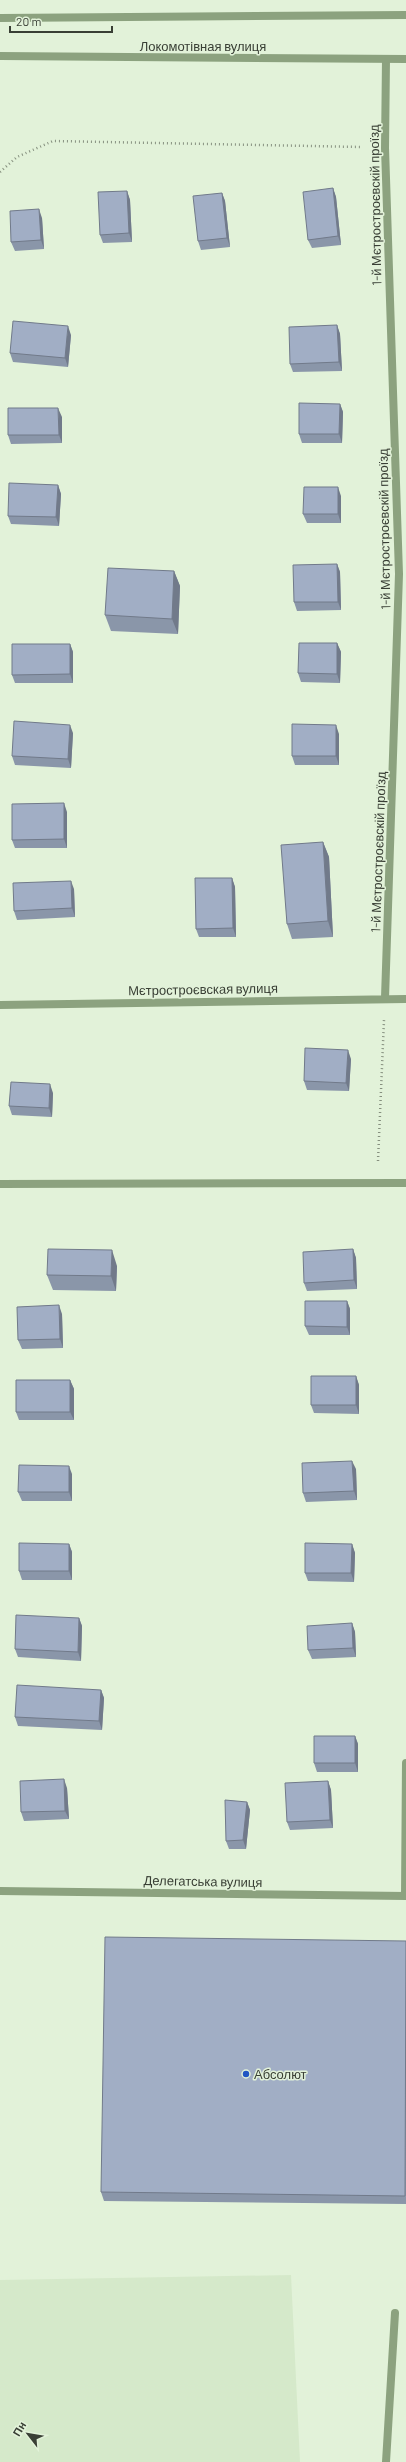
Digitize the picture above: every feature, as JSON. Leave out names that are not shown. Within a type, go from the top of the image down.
[{"type":"street","points":[[0,18],[406,15]]},
{"type":"street","name":"Локомотівная вулиця","points":[[0,56],[406,59]]},
{"type":"street","name":"1-й Мєтростроєвскій проїзд","points":[[385,998],[402,573],[385,148],[386,59]]},
{"type":"street","name":"Мєтростроєвская вулиця","points":[[0,1005],[406,998]]},
{"type":"street","points":[[0,1184],[406,1183]]},
{"type":"street","points":[[406,1763],[406,1896]]},
{"type":"street","name":"Делегатська вулиця","points":[[0,1891],[406,1896]]},
{"type":"street","points":[[386,2462],[395,2313]]},
{"type":"path","points":[[0,172],[17,157],[53,141],[385,148]]},
{"type":"path","points":[[377,1182],[385,998]]},
{"type":"shaded area","points":[[291,2275],[300,2462],[0,2462],[0,2280]]},
{"type":"building","points":[[333,188],[338,236],[308,240],[303,192]]},
{"type":"building","points":[[127,191],[129,233],[100,235],[98,192]]},
{"type":"building","points":[[222,193],[227,238],[198,241],[193,196]]},
{"type":"building","points":[[39,209],[41,240],[11,242],[10,211]]},
{"type":"building","points":[[13,321],[68,326],[65,358],[10,353]]},
{"type":"building","points":[[337,325],[339,362],[290,364],[289,327]]},
{"type":"building","points":[[299,403],[340,404],[339,434],[299,434]]},
{"type":"building","points":[[8,408],[58,408],[59,435],[8,435]]},
{"type":"building","points":[[9,483],[58,485],[56,517],[8,516]]},
{"type":"building","points":[[304,487],[338,487],[338,514],[303,514]]},
{"type":"building","points":[[337,564],[338,602],[294,602],[293,565]]},
{"type":"building","points":[[108,568],[174,571],[172,619],[105,615]]},
{"type":"building","points":[[299,643],[337,643],[337,674],[298,673]]},
{"type":"building","points":[[12,644],[70,644],[70,674],[12,675]]},
{"type":"building","points":[[14,721],[70,725],[68,759],[12,756]]},
{"type":"building","points":[[292,724],[336,725],[336,756],[292,756]]},
{"type":"building","points":[[64,803],[64,839],[12,840],[12,804]]},
{"type":"building","points":[[323,842],[328,921],[287,924],[281,845]]},
{"type":"building","points":[[195,878],[232,878],[233,928],[196,929]]},
{"type":"building","points":[[71,881],[72,908],[14,911],[13,883]]},
{"type":"building","points":[[305,1048],[348,1050],[346,1083],[304,1081]]},
{"type":"building","points":[[11,1082],[50,1084],[49,1108],[9,1106]]},
{"type":"building","points":[[48,1249],[112,1250],[111,1276],[47,1275]]},
{"type":"building","points":[[353,1249],[354,1280],[304,1283],[303,1252]]},
{"type":"building","points":[[305,1301],[347,1301],[347,1327],[305,1326]]},
{"type":"building","points":[[59,1305],[60,1339],[18,1340],[17,1307]]},
{"type":"building","points":[[311,1376],[356,1376],[356,1405],[311,1405]]},
{"type":"building","points":[[16,1380],[70,1380],[70,1412],[16,1412]]},
{"type":"building","points":[[352,1461],[354,1491],[303,1493],[302,1463]]},
{"type":"building","points":[[19,1465],[69,1466],[69,1492],[18,1492]]},
{"type":"building","points":[[19,1543],[69,1544],[69,1571],[19,1571]]},
{"type":"building","points":[[305,1543],[352,1544],[351,1573],[305,1573]]},
{"type":"building","points":[[16,1615],[79,1618],[78,1652],[15,1649]]},
{"type":"building","points":[[352,1623],[353,1648],[308,1650],[307,1626]]},
{"type":"building","points":[[17,1685],[101,1690],[99,1721],[15,1717]]},
{"type":"building","points":[[314,1736],[355,1736],[355,1763],[314,1763]]},
{"type":"building","points":[[64,1779],[65,1811],[21,1812],[20,1781]]},
{"type":"building","points":[[328,1781],[330,1820],[287,1822],[285,1783]]},
{"type":"building","points":[[225,1800],[247,1802],[243,1840],[226,1841]]},
{"type":"building","points":[[105,1937],[406,1941],[405,2196],[101,2192]]},
{"type":"place","name":"Абсолют","points":[[246,2074]]}]
